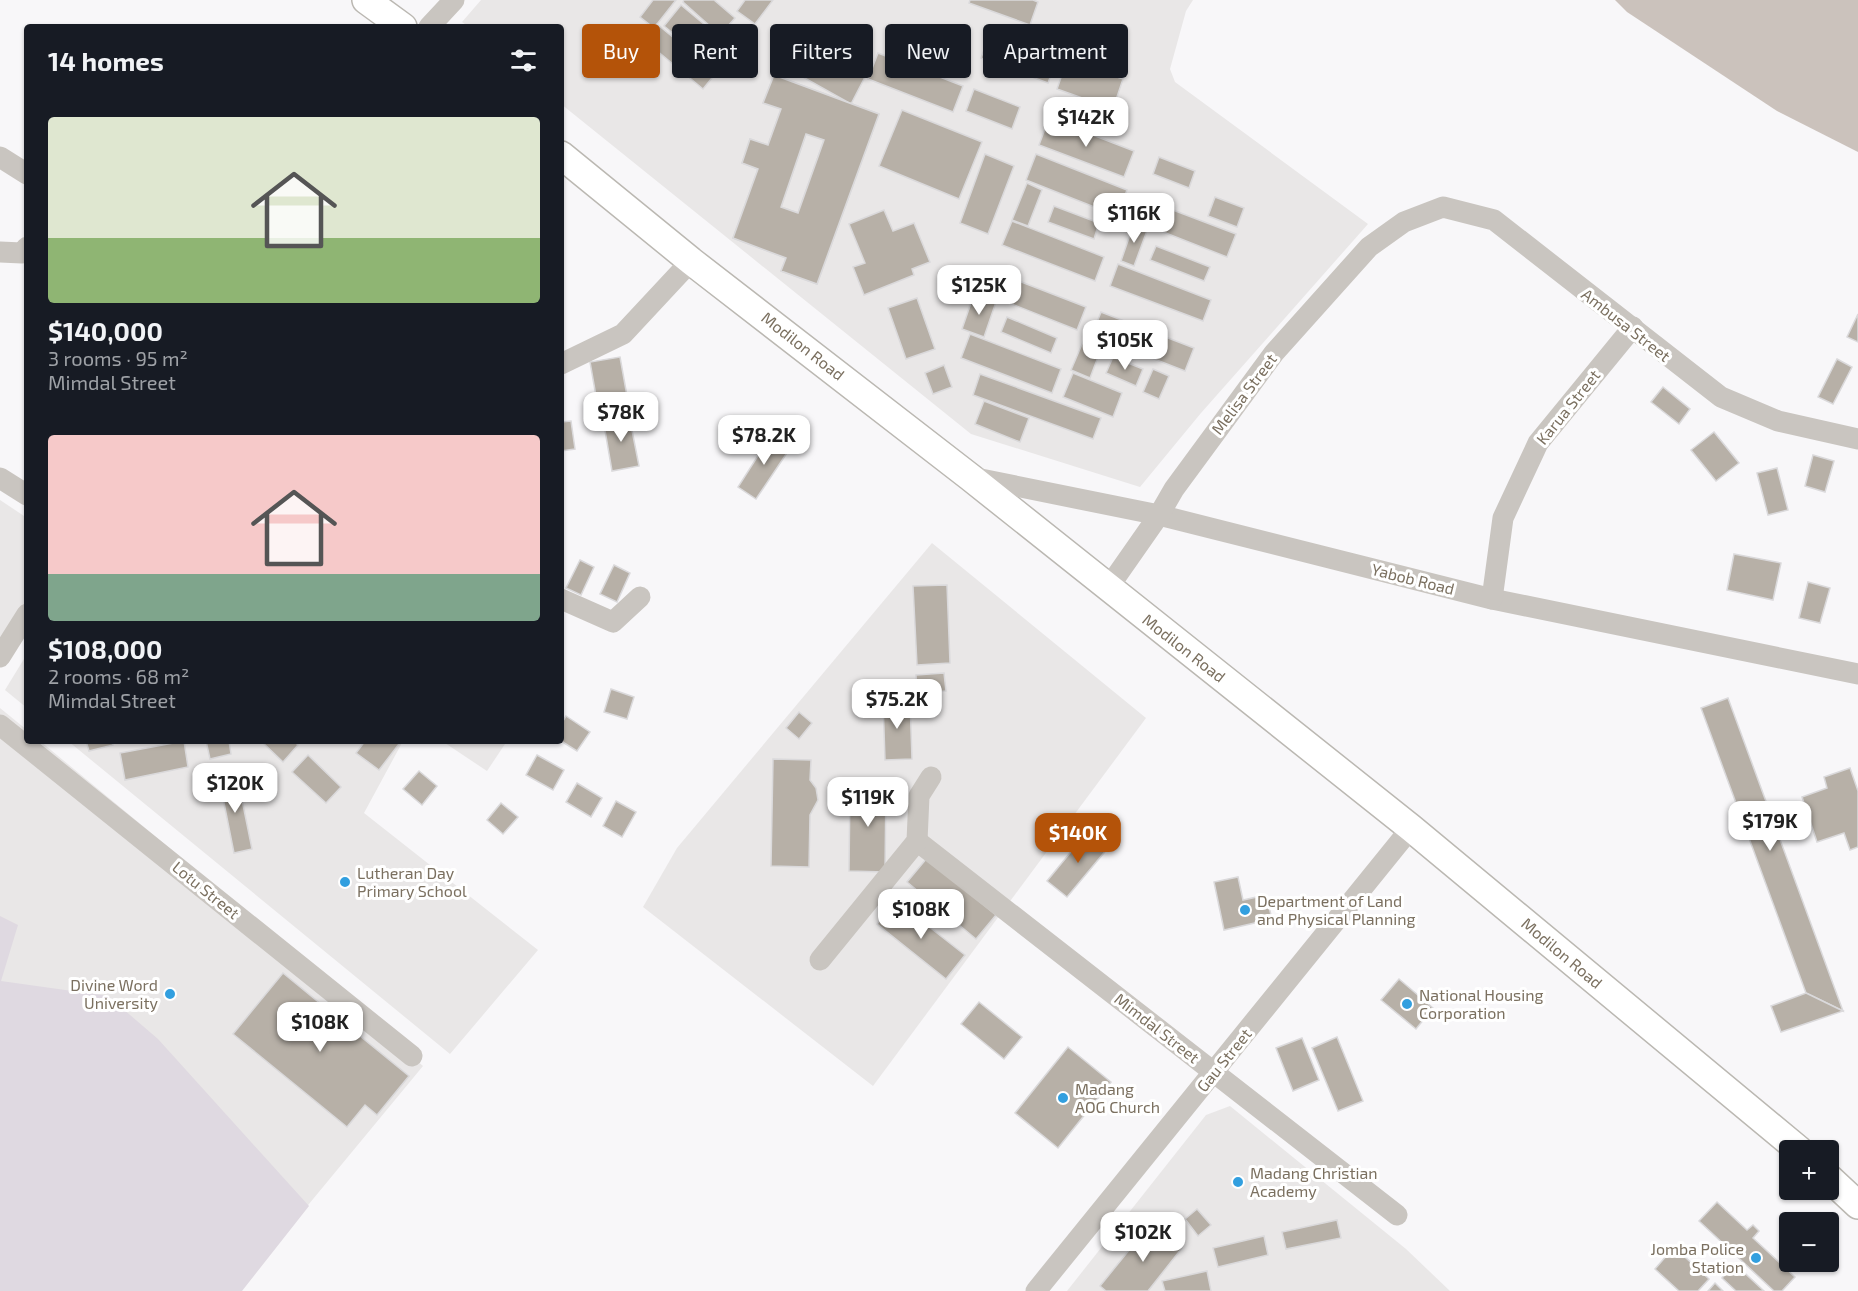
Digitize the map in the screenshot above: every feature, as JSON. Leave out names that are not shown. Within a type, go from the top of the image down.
[{"type":"main road","points":[[366,0],[393,24]]},
{"type":"main road","name":"Modilon Road","points":[[564,157],[691,261],[970,477],[1411,828],[1787,1140]]},
{"type":"main road","points":[[1839,1187],[1858,1205]]},
{"type":"street","points":[[432,24],[454,0]]},
{"type":"street","points":[[0,158],[24,172]]},
{"type":"street","name":"Ambusa Street","points":[[1404,222],[1443,207],[1494,220],[1721,397],[1778,421],[1858,439]]},
{"type":"street","name":"Melisa Street","points":[[1108,588],[1159,515],[1174,489],[1274,353],[1369,247],[1404,222]]},
{"type":"street","points":[[0,252],[22,253],[24,251]]},
{"type":"street","points":[[564,363],[623,334],[691,261]]},
{"type":"street","name":"Karua Street","points":[[1492,598],[1503,518],[1538,443],[1633,327]]},
{"type":"street","name":"Yabob Road","points":[[970,477],[1159,515],[1492,598],[1858,674]]},
{"type":"street","points":[[0,478],[24,493]]},
{"type":"street","points":[[564,600],[613,622],[640,597]]},
{"type":"street","points":[[0,657],[24,619]]},
{"type":"street","name":"Lotu Street","points":[[0,725],[412,1056]]},
{"type":"street","points":[[820,960],[917,841],[919,796],[931,777]]},
{"type":"street","name":"Gau Street","points":[[1036,1291],[1411,828]]},
{"type":"street","name":"Mimdal Street","points":[[917,841],[1397,1215]]},
{"type":"shaded area","points":[[481,0],[1193,0],[1186,11],[1170,69],[1175,82],[1368,224],[1201,413],[1140,487],[971,434],[564,106],[564,24],[465,24],[462,22]]},
{"type":"shaded area","points":[[1615,0],[1858,0],[1858,152],[1777,111],[1627,12]]},
{"type":"shaded area","points":[[0,500],[24,516],[24,605],[0,649]]},
{"type":"shaded area","points":[[932,543],[1146,718],[873,1086],[643,907],[677,848]]},
{"type":"shaded area","points":[[24,659],[24,706],[5,690]]},
{"type":"shaded area","name":"Divine Word University","points":[[0,708],[24,728],[24,744],[44,744],[259,922],[423,1066],[237,1291],[0,1291]]},
{"type":"shaded area","name":"Lutheran Day Primary School","points":[[72,744],[401,744],[364,813],[538,950],[450,1054]]},
{"type":"shaded area","points":[[446,744],[505,744],[487,771]]},
{"type":"shaded area","points":[[0,916],[18,925],[1,981],[108,996],[158,1039],[309,1206],[242,1291],[0,1291]]},
{"type":"shaded area","name":"Madang Christian Academy","points":[[1230,1106],[1406,1249],[1450,1291],[1067,1291],[1206,1115]]},
{"type":"building","points":[[653,0],[676,0],[657,24],[649,24],[640,17]]},
{"type":"building","points":[[684,0],[714,0],[735,18],[730,24],[708,24],[683,2]]},
{"type":"building","points":[[745,0],[773,0],[755,24],[737,11]]},
{"type":"building","points":[[970,0],[1033,0],[1038,2],[1030,24],[969,3]]},
{"type":"building","points":[[681,5],[704,24],[672,24],[672,32],[664,26]]},
{"type":"building","points":[[660,26],[672,36],[672,63],[660,53]]},
{"type":"building","points":[[878,53],[885,56],[885,78],[942,78],[963,86],[953,112],[868,79],[873,78],[873,66]]},
{"type":"building","points":[[690,78],[712,78],[703,89]]},
{"type":"building","points":[[773,78],[782,78],[879,114],[817,284],[781,271],[786,258],[733,238],[758,169],[742,163],[750,139],[768,145],[781,109],[763,103]],"holes":[[[806,134],[824,140],[798,213],[781,207]]]},
{"type":"building","points":[[773,78],[782,78],[879,114],[817,284],[781,271],[786,258],[733,238],[758,169],[742,163],[750,139],[768,145],[781,109],[763,103]],"holes":[[[806,134],[824,140],[798,213],[781,207]]]},
{"type":"building","points":[[805,78],[864,78],[851,104]]},
{"type":"building","points":[[1035,78],[1050,78],[1048,83]]},
{"type":"building","points":[[1061,78],[1123,79],[1113,109],[1057,89]]},
{"type":"building","points":[[974,89],[1020,107],[1012,129],[966,111]]},
{"type":"building","points":[[902,110],[982,142],[959,199],[879,166]]},
{"type":"building","points":[[1049,118],[1134,151],[1124,177],[1039,145]]},
{"type":"building","points":[[985,154],[1014,166],[988,234],[960,223]]},
{"type":"building","points":[[1036,154],[1127,190],[1117,216],[1026,180]]},
{"type":"building","points":[[1159,157],[1195,171],[1189,188],[1153,174]]},
{"type":"building","points":[[1027,183],[1042,190],[1028,226],[1012,220]]},
{"type":"building","points":[[1215,197],[1244,208],[1237,227],[1208,216]]},
{"type":"building","points":[[1144,199],[1236,234],[1227,257],[1135,221]]},
{"type":"building","points":[[1054,206],[1099,223],[1094,239],[1048,222]]},
{"type":"building","points":[[884,210],[893,231],[914,223],[930,262],[912,269],[914,275],[864,295],[853,267],[865,263],[849,224]]},
{"type":"building","points":[[1012,221],[1104,257],[1095,281],[1002,245]]},
{"type":"building","points":[[1134,223],[1148,228],[1134,266],[1121,261]]},
{"type":"building","points":[[1156,246],[1210,267],[1204,281],[1150,260]]},
{"type":"building","points":[[1118,264],[1211,300],[1203,321],[1110,286]]},
{"type":"building","points":[[993,271],[1086,307],[1077,330],[984,293]]},
{"type":"building","points":[[974,294],[996,302],[984,337],[962,329]]},
{"type":"building","points":[[917,298],[935,349],[906,359],[888,308]]},
{"type":"building","points":[[1101,312],[1194,348],[1185,371],[1092,335]]},
{"type":"building","points":[[1858,314],[1858,342],[1847,337]]},
{"type":"building","points":[[1007,317],[1057,338],[1051,353],[1001,332]]},
{"type":"building","points":[[970,334],[1061,369],[1052,393],[961,358]]},
{"type":"building","points":[[1085,337],[1103,344],[1090,378],[1071,370]]},
{"type":"building","points":[[620,357],[629,407],[599,413],[590,362]]},
{"type":"building","points":[[1113,357],[1143,369],[1136,386],[1106,373]]},
{"type":"building","points":[[1837,359],[1852,367],[1833,404],[1818,397]]},
{"type":"building","points":[[944,365],[952,387],[933,394],[925,373]]},
{"type":"building","points":[[1153,369],[1169,376],[1159,399],[1143,392]]},
{"type":"building","points":[[1073,373],[1122,393],[1113,417],[1063,397]]},
{"type":"building","points":[[980,374],[1101,418],[1093,439],[973,395]]},
{"type":"building","points":[[1663,387],[1690,409],[1679,424],[1651,402]]},
{"type":"building","points":[[984,401],[1029,418],[1020,442],[975,424]]},
{"type":"building","points":[[629,415],[639,466],[612,471],[603,419]]},
{"type":"building","points":[[571,421],[575,449],[564,451],[564,422]]},
{"type":"building","points":[[1714,432],[1739,463],[1716,481],[1691,450]]},
{"type":"building","points":[[772,434],[791,447],[756,499],[738,487]]},
{"type":"building","points":[[1813,455],[1834,461],[1825,492],[1805,486]]},
{"type":"building","points":[[1777,468],[1788,510],[1768,515],[1757,473]]},
{"type":"building","points":[[1734,554],[1781,563],[1773,600],[1727,590]]},
{"type":"building","points":[[580,560],[594,567],[581,595],[566,588]]},
{"type":"building","points":[[614,565],[630,573],[617,602],[600,594]]},
{"type":"building","points":[[1808,582],[1830,588],[1820,623],[1799,618]]},
{"type":"building","points":[[947,585],[950,663],[917,665],[913,586]]},
{"type":"building","points":[[944,673],[946,691],[917,693],[916,675]]},
{"type":"building","points":[[611,689],[634,697],[627,719],[604,712]]},
{"type":"building","points":[[1728,698],[1843,1011],[1806,993],[1701,708]]},
{"type":"building","points":[[910,700],[912,759],[885,760],[883,701]]},
{"type":"building","points":[[799,712],[812,723],[799,739],[786,728]]},
{"type":"building","points":[[566,716],[590,732],[577,751],[564,743]]},
{"type":"building","points":[[87,744],[113,744],[113,745],[89,751]]},
{"type":"building","points":[[168,744],[184,744],[188,767],[125,780],[120,753]]},
{"type":"building","points":[[207,744],[229,744],[231,754],[210,759]]},
{"type":"building","points":[[264,744],[297,744],[283,762]]},
{"type":"building","points":[[363,744],[399,744],[379,770],[356,753]]},
{"type":"building","points":[[308,755],[341,787],[326,803],[292,772]]},
{"type":"building","points":[[537,755],[564,770],[553,790],[526,775]]},
{"type":"building","points":[[773,759],[811,760],[810,780],[816,788],[818,800],[810,815],[809,867],[771,866]]},
{"type":"building","points":[[1850,768],[1858,791],[1858,847],[1850,850],[1844,833],[1817,842],[1802,797],[1827,788],[1824,777]]},
{"type":"building","points":[[419,771],[437,786],[422,805],[403,789]]},
{"type":"building","points":[[237,775],[252,849],[234,853],[219,778]]},
{"type":"building","points":[[577,783],[602,798],[591,817],[566,802]]},
{"type":"building","points":[[850,785],[886,785],[885,872],[849,871]]},
{"type":"building","points":[[616,801],[636,812],[622,837],[603,826]]},
{"type":"building","points":[[501,803],[518,817],[503,834],[487,820]]},
{"type":"building","points":[[1088,831],[1108,848],[1067,897],[1047,881]]},
{"type":"building","points":[[927,858],[996,915],[976,939],[907,882]]},
{"type":"building","name":"Department of Land and Physical Planning","points":[[1238,877],[1243,900],[1266,895],[1272,919],[1224,930],[1214,882]]},
{"type":"building","points":[[895,900],[965,955],[946,979],[877,924]]},
{"type":"building","points":[[283,973],[409,1076],[377,1115],[365,1105],[347,1127],[233,1034]]},
{"type":"building","name":"National Housing Corporation","points":[[1399,979],[1433,1008],[1416,1029],[1381,1000]]},
{"type":"building","points":[[1806,993],[1843,1011],[1781,1032],[1771,1006]]},
{"type":"building","points":[[979,1002],[1022,1037],[1004,1059],[961,1024]]},
{"type":"building","points":[[1337,1037],[1363,1101],[1338,1111],[1312,1048]]},
{"type":"building","points":[[1302,1038],[1319,1080],[1293,1091],[1276,1048]]},
{"type":"building","name":"Madang AOG Church","points":[[1068,1047],[1111,1082],[1058,1148],[1015,1113]]},
{"type":"building","name":"Jomba Police Station","points":[[1717,1202],[1747,1230],[1753,1225],[1759,1231],[1753,1238],[1779,1262],[1779,1272],[1790,1272],[1795,1277],[1782,1291],[1774,1291],[1699,1221]]},
{"type":"building","points":[[1197,1209],[1211,1225],[1198,1236],[1185,1219]]},
{"type":"building","points":[[1337,1220],[1341,1238],[1286,1249],[1282,1232]]},
{"type":"building","points":[[1151,1223],[1182,1248],[1148,1291],[1106,1291],[1100,1286]]},
{"type":"building","points":[[1264,1236],[1268,1255],[1218,1267],[1213,1248]]},
{"type":"building","points":[[1674,1247],[1709,1279],[1698,1291],[1679,1291],[1655,1269]]},
{"type":"building","points":[[1735,1264],[1764,1291],[1736,1291],[1722,1278]]},
{"type":"building","points":[[1207,1271],[1211,1291],[1165,1291],[1162,1281]]},
{"type":"building","points":[[1715,1283],[1723,1291],[1708,1291]]},
{"type":"place","name":"Lutheran Day Primary School","points":[[345,882]]},
{"type":"place","name":"Department of Land and Physical Planning","points":[[1245,910]]},
{"type":"place","name":"Divine Word University","points":[[170,994]]},
{"type":"place","name":"National Housing Corporation","points":[[1407,1004]]},
{"type":"place","name":"Madang AOG Church","points":[[1063,1098]]},
{"type":"place","name":"Madang Christian Academy","points":[[1238,1182]]},
{"type":"place","name":"Jomba Police Station","points":[[1756,1258]]}]
